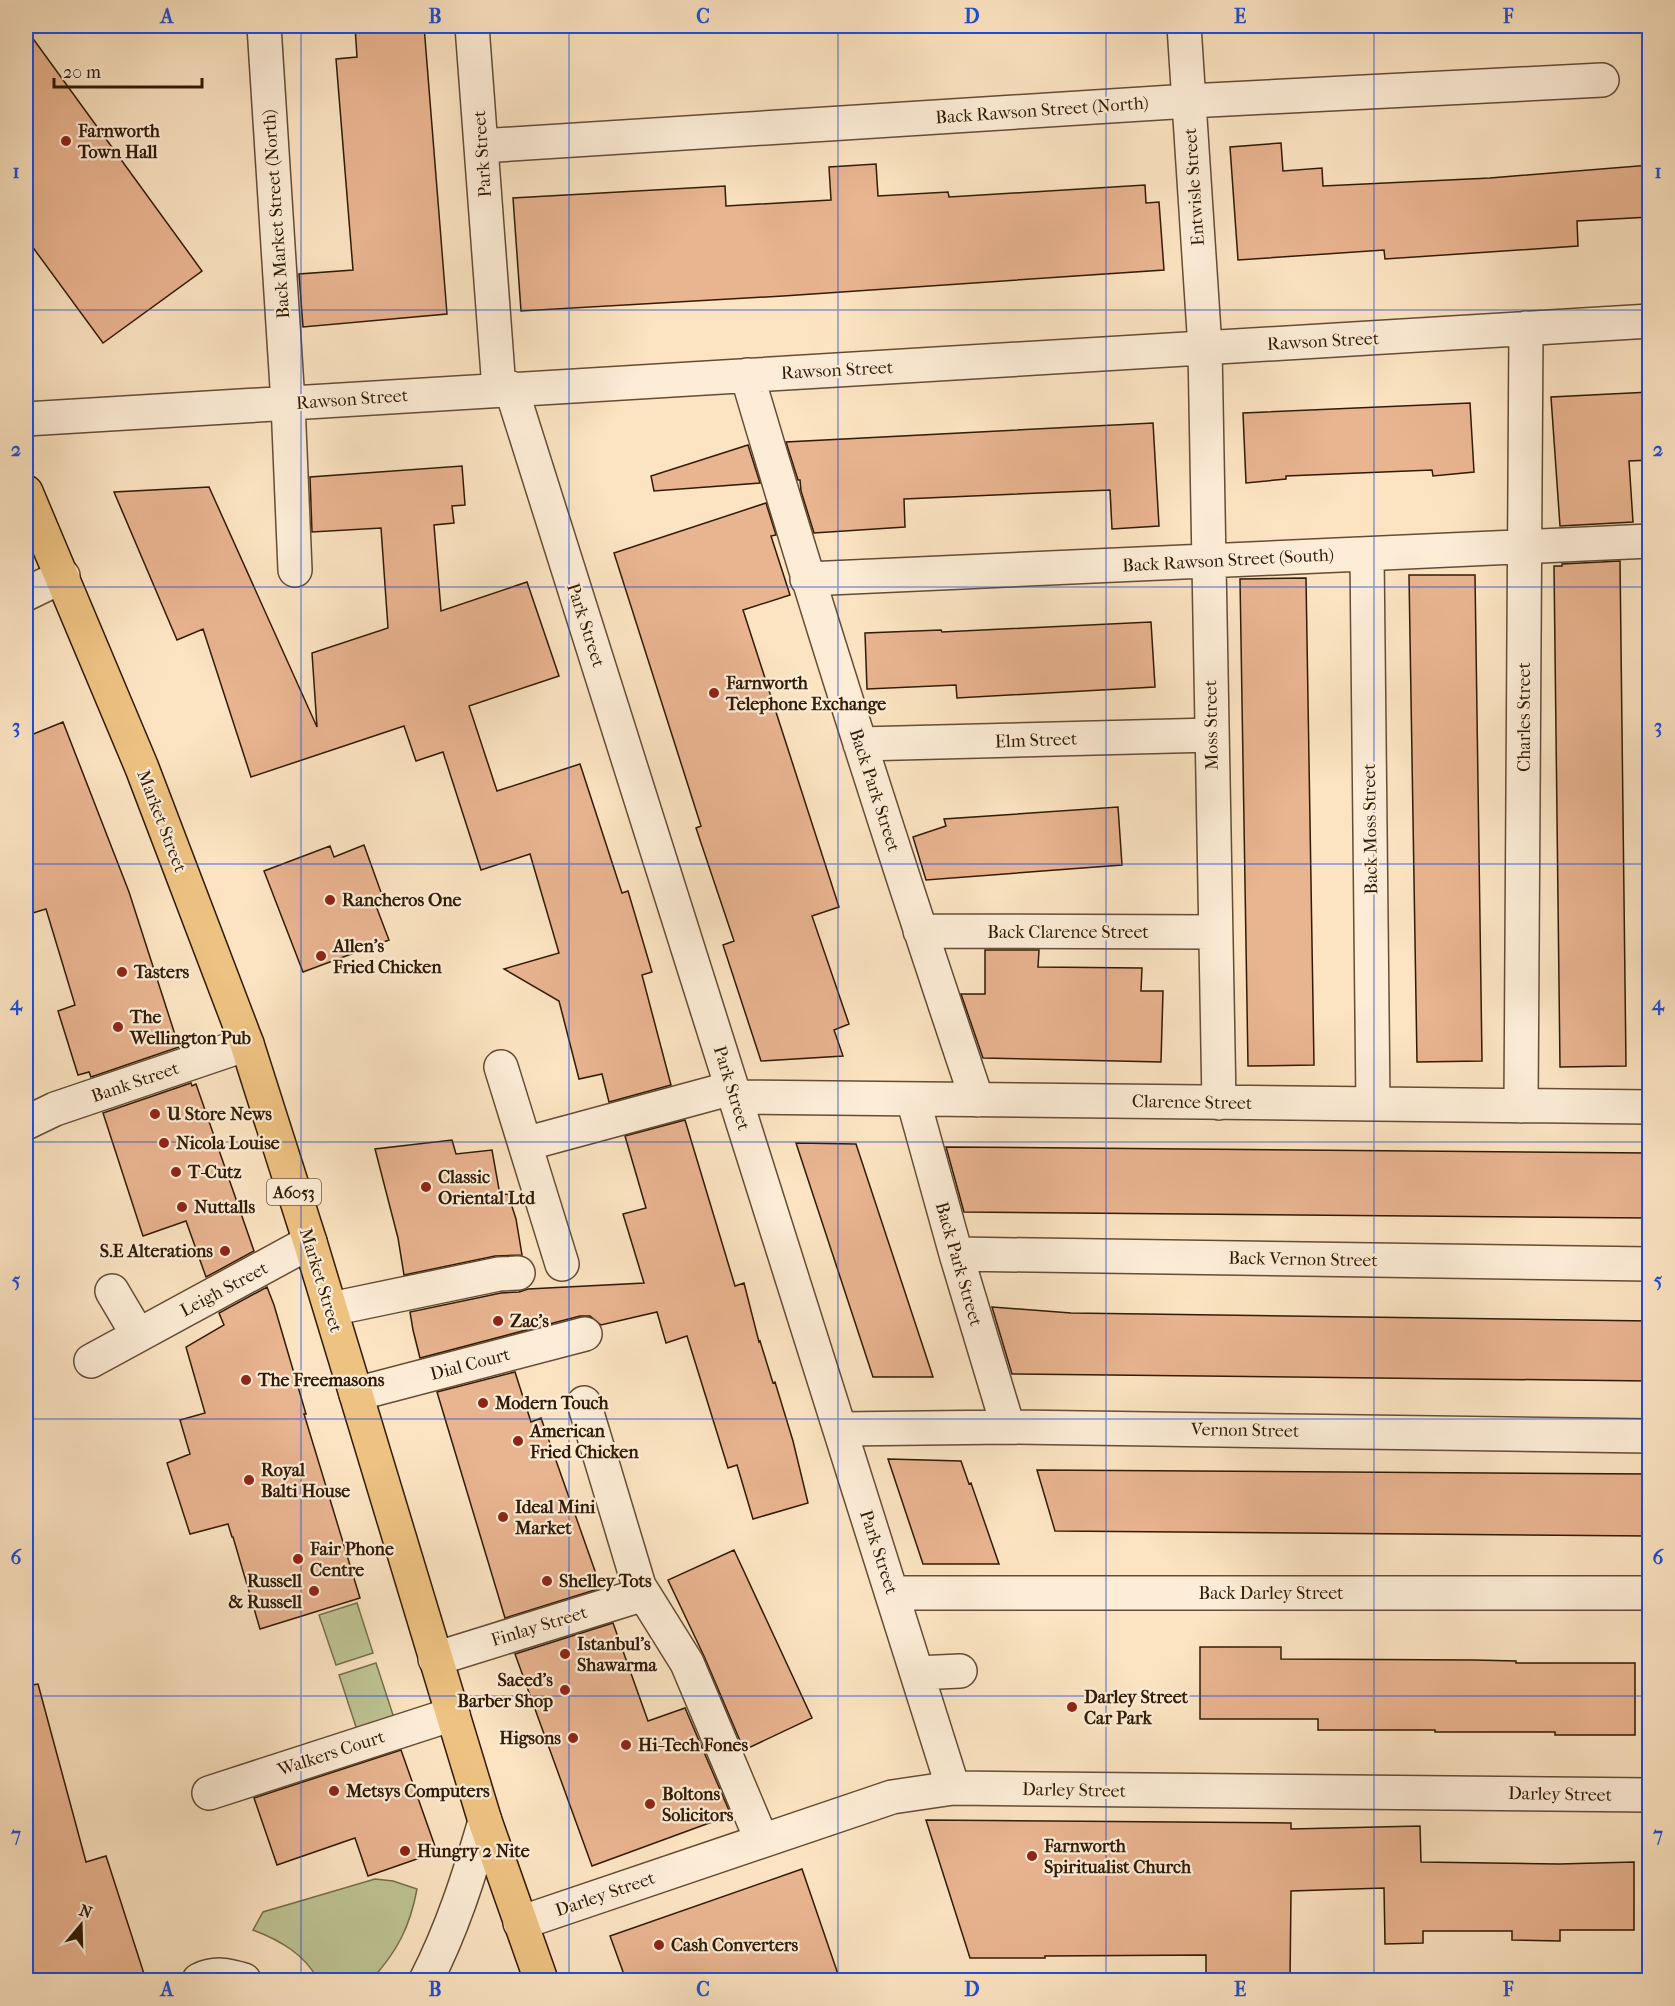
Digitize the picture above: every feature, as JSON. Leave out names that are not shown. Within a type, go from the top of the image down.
[{"type":"main road","name":"Market Street","points":[[26,492],[142,768],[247,1044],[331,1309],[485,1821],[541,1980]]},
{"type":"street","name":"Back Market Street (North)","points":[[264,26],[288,403],[296,570]]},
{"type":"street","name":"Park Street","points":[[472,26],[481,146],[505,389],[734,1092],[954,1788]]},
{"type":"street","name":"Entwisle Street","points":[[1184,26],[1205,348]]},
{"type":"street","name":"Back Rawson Street (North)","points":[[481,146],[1189,101],[1602,80]]},
{"type":"street","name":"Rawson Street","points":[[26,419],[1650,321]]},
{"type":"street","name":"Charles Street","points":[[1521,1106],[1526,328]]},
{"type":"street","name":"Moss Street","points":[[1205,348],[1219,1103]]},
{"type":"street","name":"Back Park Street","points":[[747,375],[807,579],[977,1100]]},
{"type":"street","name":"Back Rawson Street (South)","points":[[807,579],[1650,541]]},
{"type":"street","name":"Back Moss Street","points":[[1367,554],[1373,1104]]},
{"type":"street","points":[[26,594],[63,576]]},
{"type":"street","name":"Elm Street","points":[[860,744],[1212,735]]},
{"type":"street","name":"Back Clarence Street","points":[[920,931],[1215,932]]},
{"type":"street","name":"Bank Street","points":[[26,1124],[55,1109],[247,1044]]},
{"type":"street","points":[[501,1067],[562,1264]]},
{"type":"street","name":"Clarence Street","points":[[525,1144],[734,1092],[913,1100],[1650,1107]]},
{"type":"street","name":"Back Park Street","points":[[913,1100],[1008,1427]]},
{"type":"street","name":"Leigh Street","points":[[91,1361],[310,1242]]},
{"type":"street","name":"Back Vernon Street","points":[[956,1254],[1650,1264]]},
{"type":"street","points":[[331,1309],[500,1274],[518,1273]]},
{"type":"street","points":[[112,1291],[138,1335]]},
{"type":"street","name":"Dial Court","points":[[356,1394],[585,1334]]},
{"type":"street","points":[[584,1403],[639,1586],[687,1664],[762,1841]]},
{"type":"street","name":"Vernon Street","points":[[840,1429],[1008,1427],[1650,1436]]},
{"type":"street","name":"Back Darley Street","points":[[892,1593],[1650,1593]]},
{"type":"street","name":"Finlay Street","points":[[435,1659],[644,1594]]},
{"type":"street","points":[[917,1673],[960,1671]]},
{"type":"street","name":"Walkers Court","points":[[209,1792],[453,1714]]},
{"type":"street","name":"Darley Street","points":[[520,1923],[892,1797],[954,1788],[1650,1795]]},
{"type":"street","points":[[426,1980],[466,1888],[485,1821]]},
{"type":"street","points":[[199,1980],[209,1975],[226,1974],[244,1980]]},
{"type":"green space","points":[[357,1603],[373,1653],[336,1665],[319,1615]]},
{"type":"green space","points":[[376,1663],[395,1721],[358,1733],[339,1675]]},
{"type":"green space","points":[[375,1879],[393,1881],[417,1889],[411,1915],[401,1938],[371,1980],[318,1980],[299,1955],[272,1938],[253,1930],[263,1912]]},
{"type":"building","points":[[355,26],[424,26],[447,314],[303,327],[299,274],[353,270],[336,59],[357,57]]},
{"type":"building","name":"Farnworth Town Hall","points":[[26,29],[202,271],[103,343],[26,238]]},
{"type":"building","points":[[1281,143],[1283,171],[1322,168],[1323,186],[1490,178],[1650,165],[1650,217],[1577,221],[1578,246],[1385,259],[1384,250],[1238,260],[1230,147]]},
{"type":"building","points":[[876,164],[878,196],[948,192],[949,197],[1145,185],[1146,203],[1159,202],[1164,270],[521,311],[513,198],[725,186],[726,206],[831,200],[829,167]]},
{"type":"building","points":[[1650,392],[1650,460],[1629,461],[1633,522],[1560,526],[1551,397]]},
{"type":"building","points":[[1470,403],[1474,472],[1433,476],[1432,470],[1286,476],[1286,479],[1246,483],[1243,413]]},
{"type":"building","points":[[1153,423],[1159,526],[1112,529],[1110,490],[904,499],[905,527],[814,533],[801,491],[800,480],[798,480],[786,442]]},
{"type":"building","points":[[748,445],[760,483],[654,491],[651,476]]},
{"type":"building","points":[[462,466],[465,505],[452,506],[454,523],[434,525],[441,611],[527,582],[559,676],[469,706],[497,791],[580,764],[622,893],[628,891],[652,972],[642,975],[671,1085],[609,1102],[602,1074],[579,1079],[559,1001],[504,969],[559,953],[530,854],[481,870],[443,752],[416,761],[404,726],[251,777],[203,629],[177,640],[114,492],[209,487],[317,727],[312,653],[388,628],[381,528],[312,532],[310,477]]},
{"type":"building","points":[[766,503],[776,535],[771,536],[790,595],[743,610],[839,907],[812,916],[849,1024],[834,1030],[843,1056],[761,1061],[723,945],[734,941],[696,828],[701,826],[614,553]]},
{"type":"building","points":[[1620,561],[1626,1066],[1560,1067],[1554,566]]},
{"type":"building","points":[[1409,575],[1475,575],[1482,1061],[1417,1062]]},
{"type":"building","points":[[1306,578],[1314,1065],[1248,1066],[1240,579]]},
{"type":"building","points":[[1151,622],[1155,687],[957,698],[956,685],[867,689],[865,633],[941,630],[942,632]]},
{"type":"building","points":[[63,722],[129,892],[179,1047],[91,1077],[89,1072],[78,1075],[58,1011],[75,1005],[46,909],[26,915],[26,737]]},
{"type":"building","points":[[1118,807],[1122,865],[926,880],[913,837],[946,826],[944,819]]},
{"type":"building","points":[[364,845],[382,895],[373,898],[389,940],[303,972],[264,871],[330,846],[334,857]]},
{"type":"building","points":[[985,950],[1039,950],[1038,967],[1142,968],[1141,991],[1163,991],[1161,1062],[983,1058],[961,994],[985,994]]},
{"type":"building","points":[[191,1083],[192,1086],[196,1084],[254,1251],[206,1277],[186,1221],[143,1236],[103,1113]]},
{"type":"building","points":[[685,1120],[735,1286],[744,1283],[759,1342],[773,1383],[775,1382],[793,1441],[808,1503],[753,1519],[737,1465],[728,1468],[687,1336],[666,1343],[657,1312],[601,1325],[590,1316],[580,1316],[420,1358],[413,1330],[410,1312],[501,1293],[528,1289],[644,1283],[623,1214],[646,1208],[625,1136]]},
{"type":"building","name":"Classic Oriental Ltd","points":[[452,1140],[456,1154],[492,1150],[500,1195],[508,1194],[516,1219],[522,1255],[495,1256],[404,1275],[398,1238],[375,1149]]},
{"type":"building","points":[[796,1143],[856,1144],[933,1377],[873,1377]]},
{"type":"building","points":[[946,1147],[1650,1153],[1650,1218],[964,1212]]},
{"type":"building","points":[[267,1287],[360,1598],[260,1629],[228,1524],[190,1534],[167,1463],[190,1454],[180,1420],[205,1413],[186,1347],[224,1325],[219,1313]]},
{"type":"building","points":[[992,1307],[1071,1313],[1650,1321],[1650,1381],[1012,1374]]},
{"type":"building","points":[[515,1372],[531,1422],[541,1418],[601,1588],[505,1618],[437,1392]]},
{"type":"building","points":[[888,1459],[961,1461],[999,1564],[923,1564]]},
{"type":"building","points":[[1037,1470],[1650,1474],[1650,1536],[1055,1531]]},
{"type":"building","points":[[734,1550],[812,1718],[744,1750],[704,1656],[668,1580]]},
{"type":"building","points":[[613,1623],[648,1721],[685,1708],[731,1815],[592,1866],[515,1654]]},
{"type":"building","points":[[1200,1647],[1281,1647],[1281,1659],[1635,1663],[1635,1735],[1435,1732],[1435,1730],[1318,1730],[1318,1719],[1200,1719]]},
{"type":"building","points":[[38,1684],[86,1862],[106,1856],[146,1980],[26,1980],[26,1686]]},
{"type":"building","points":[[401,1750],[437,1852],[368,1876],[355,1838],[277,1865],[254,1798]]},
{"type":"building","points":[[926,1820],[1291,1823],[1291,1829],[1420,1826],[1421,1862],[1559,1864],[1634,1862],[1634,1930],[1560,1930],[1560,1941],[1512,1940],[1512,1931],[1423,1931],[1423,1943],[1385,1944],[1384,1888],[1291,1891],[1290,1980],[1206,1980],[1206,1955],[970,1958]]},
{"type":"building","points":[[802,1869],[840,1980],[626,1980],[610,1936]]},
{"type":"place","name":"Farnworth Town Hall","points":[[66,141]]},
{"type":"place","name":"Farnworth Telephone Exchange","points":[[714,693]]},
{"type":"place","name":"Rancheros One","points":[[330,900]]},
{"type":"place","name":"Allen's Fried Chicken","points":[[321,956]]},
{"type":"place","name":"Tasters","points":[[122,972]]},
{"type":"place","name":"The Wellington Pub","points":[[118,1027]]},
{"type":"place","name":"U Store News","points":[[155,1114]]},
{"type":"place","name":"Nicola Louise","points":[[164,1143]]},
{"type":"place","name":"T-Cutz","points":[[176,1172]]},
{"type":"place","name":"Classic Oriental Ltd","points":[[426,1187]]},
{"type":"place","name":"Nuttalls","points":[[182,1207]]},
{"type":"place","name":"S.E Alterations","points":[[225,1251]]},
{"type":"place","name":"Zac's","points":[[498,1321]]},
{"type":"place","name":"The Freemasons","points":[[246,1380]]},
{"type":"place","name":"Modern Touch","points":[[483,1403]]},
{"type":"place","name":"American Fried Chicken","points":[[518,1441]]},
{"type":"place","name":"Royal Balti House","points":[[249,1480]]},
{"type":"place","name":"Ideal Mini Market","points":[[503,1517]]},
{"type":"place","name":"Fair Phone Centre","points":[[298,1559]]},
{"type":"place","name":"Shelley Tots","points":[[547,1581]]},
{"type":"place","name":"Russell & Russell","points":[[314,1591]]},
{"type":"place","name":"Istanbul's Shawarma","points":[[565,1654]]},
{"type":"place","name":"Saeed's Barber Shop","points":[[565,1690]]},
{"type":"place","name":"Darley Street Car Park","points":[[1072,1707]]},
{"type":"place","name":"Higsons","points":[[573,1738]]},
{"type":"place","name":"Hi-Tech Fones","points":[[626,1745]]},
{"type":"place","name":"Metsys Computers","points":[[334,1791]]},
{"type":"place","name":"Boltons Solicitors","points":[[650,1804]]},
{"type":"place","name":"Hungry 2 Nite","points":[[405,1851]]},
{"type":"place","name":"Farnworth Spiritualist Church","points":[[1032,1856]]},
{"type":"place","name":"Cash Converters","points":[[659,1945]]}]
